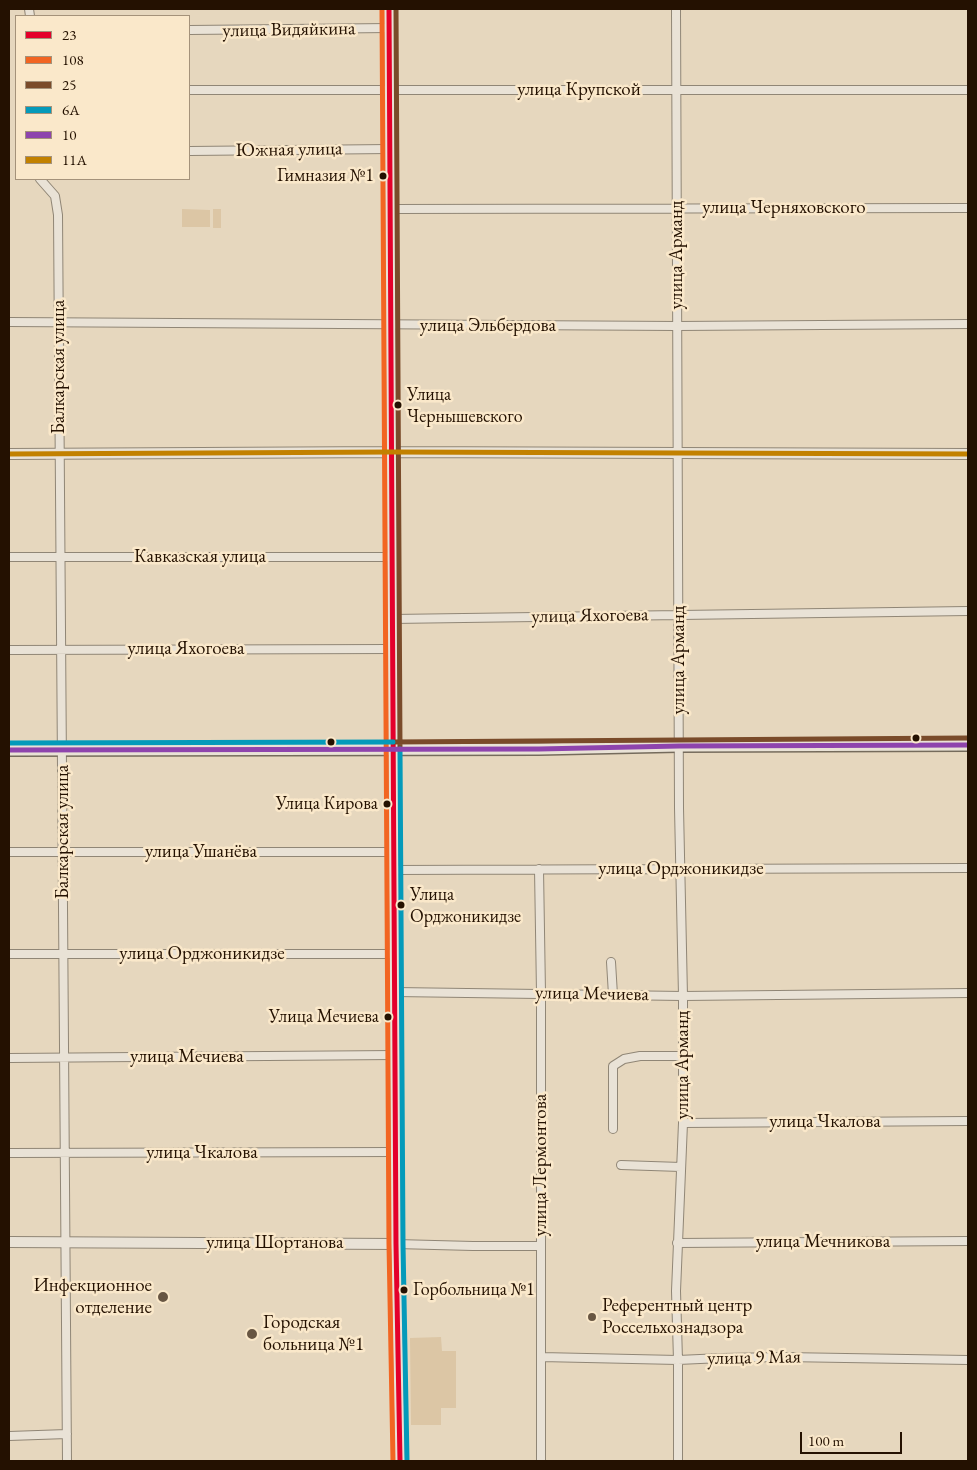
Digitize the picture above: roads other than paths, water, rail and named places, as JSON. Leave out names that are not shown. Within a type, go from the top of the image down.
[{"type":"main road","points":[[9,750],[539,749],[679,746],[968,745]]},
{"type":"street","points":[[389,9],[395,1152],[400,1461]]},
{"type":"street","name":"улица Арманд","points":[[676,9],[679,746],[683,996],[683,1123],[676,1292],[678,1461]]},
{"type":"street","name":"улица Видяйкина","points":[[190,30],[390,28]]},
{"type":"street","name":"улица Крупской","points":[[190,90],[968,90]]},
{"type":"street","name":"Южная улица","points":[[190,151],[390,149]]},
{"type":"street","name":"Балкарская улица","points":[[41,180],[54,196],[57,205],[63,750],[63,1057],[67,1461]]},
{"type":"street","name":"улица Черняховского","points":[[390,209],[968,208]]},
{"type":"street","name":"улица Эльбердова","points":[[9,322],[678,326],[968,324]]},
{"type":"street","points":[[9,454],[392,452],[968,454]]},
{"type":"street","name":"Кавказская улица","points":[[9,557],[392,557]]},
{"type":"street","name":"улица Яхогоева","points":[[392,619],[968,611]]},
{"type":"street","name":"улица Яхогоева","points":[[9,650],[393,649]]},
{"type":"street","name":"улица Ушанёва","points":[[9,852],[394,852]]},
{"type":"street","name":"улица Орджоникидзе","points":[[394,870],[968,868]]},
{"type":"street","name":"улица Лермонтова","points":[[539,869],[541,993],[541,1461]]},
{"type":"street","name":"улица Орджоникидзе","points":[[9,954],[395,954]]},
{"type":"street","points":[[611,962],[613,995]]},
{"type":"street","name":"улица Мечиева","points":[[395,992],[683,996],[968,993]]},
{"type":"street","name":"улица Мечиева","points":[[9,1058],[395,1056]]},
{"type":"street","points":[[614,1130],[613,1066],[624,1059],[640,1056],[683,1056]]},
{"type":"street","name":"улица Чкалова","points":[[683,1123],[968,1121]]},
{"type":"street","name":"улица Чкалова","points":[[9,1153],[395,1152]]},
{"type":"street","points":[[621,1165],[681,1167]]},
{"type":"street","name":"улица Мечникова","points":[[677,1243],[968,1241]]},
{"type":"street","name":"улица Шортанова","points":[[9,1242],[541,1246]]},
{"type":"street","name":"улица 9 Мая","points":[[541,1357],[678,1360],[775,1357],[968,1360]]},
{"type":"street","points":[[9,1436],[67,1434]]},
{"type":"place","name":"Гимназия №1","points":[[383,176]]},
{"type":"place","name":"Улица Чернышевского","points":[[398,405]]},
{"type":"place","name":"Улица Кирова","points":[[387,804]]},
{"type":"place","name":"Улица Орджоникидзе","points":[[401,905]]},
{"type":"place","name":"Улица Мечиева","points":[[388,1017]]},
{"type":"place","name":"Горбольница №1","points":[[404,1290]]},
{"type":"place","name":"Инфекционное отделение","points":[[163,1297]]},
{"type":"place","name":"Референтный центр Россельхознадзора","points":[[592,1317]]},
{"type":"place","name":"Городская больница №1","points":[[252,1334]]}]
